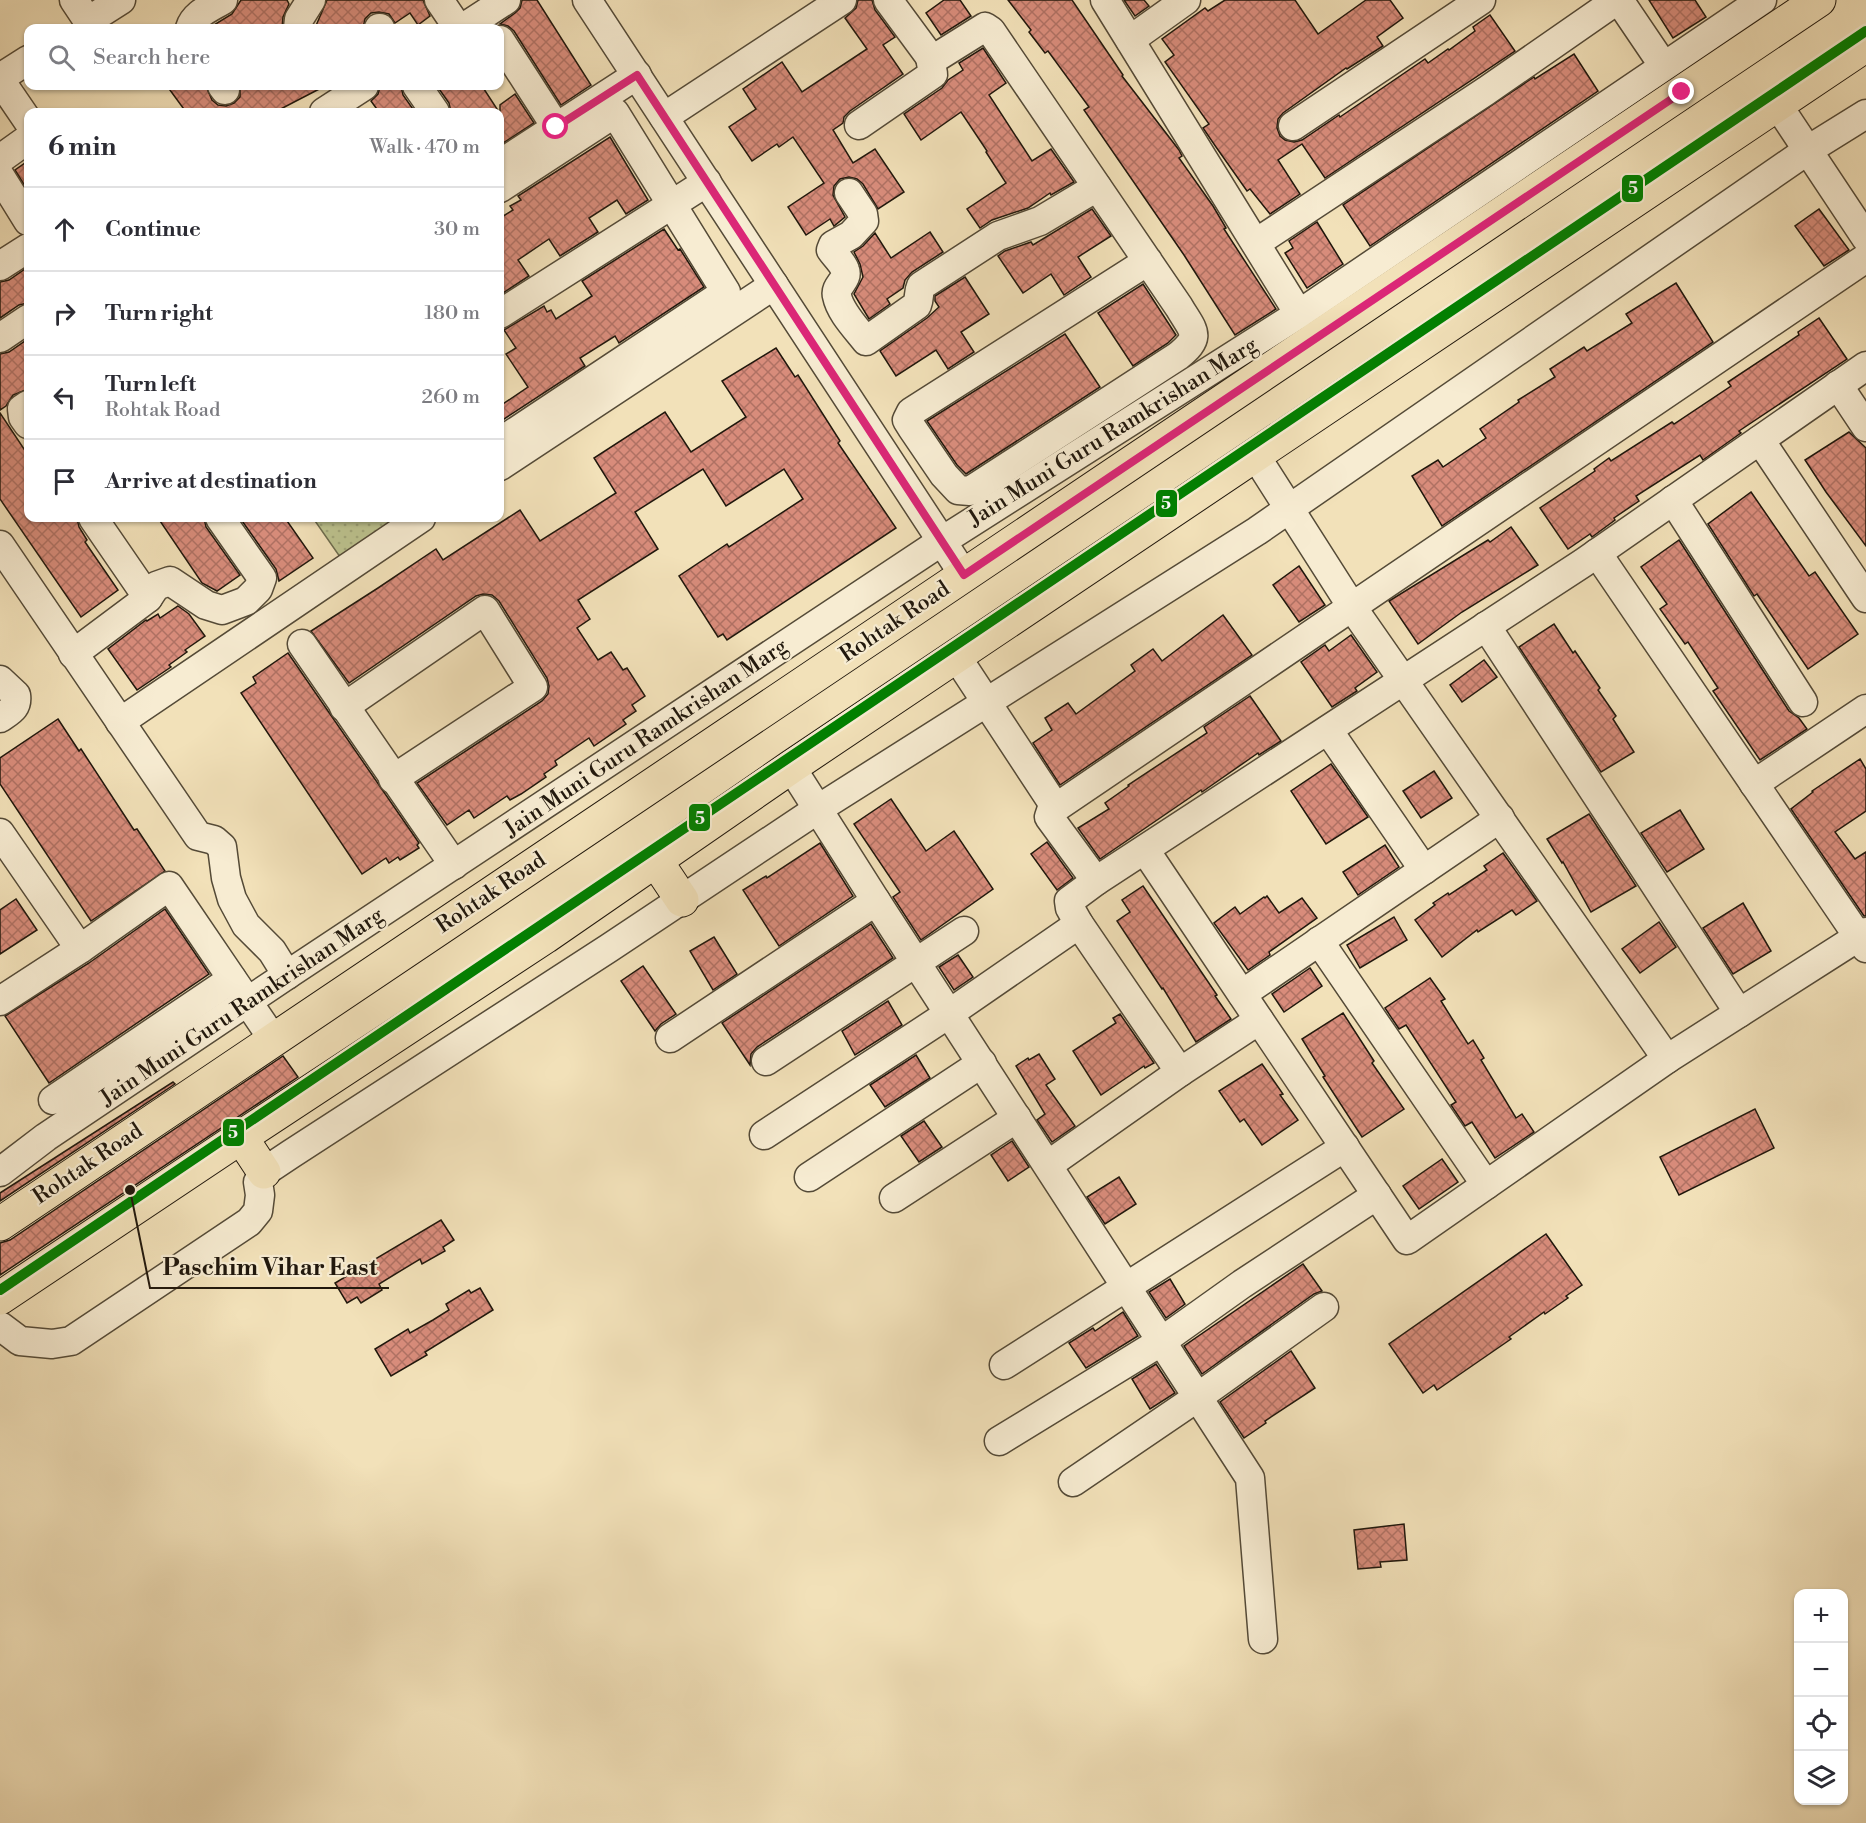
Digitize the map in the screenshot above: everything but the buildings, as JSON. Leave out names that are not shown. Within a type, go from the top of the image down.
[{"type":"main road","name":"Rohtak Road","points":[[0,1224],[1819,0]]},
{"type":"main road","points":[[0,1298],[545,937],[791,767],[1866,45]]},
{"type":"main road","points":[[656,861],[682,900]]},
{"type":"main road","points":[[241,1137],[264,1173]]},
{"type":"street","points":[[80,17],[121,0]]},
{"type":"street","points":[[191,24],[193,19],[223,0]]},
{"type":"street","points":[[298,24],[310,0]]},
{"type":"street","points":[[440,0],[478,18]]},
{"type":"street","points":[[587,0],[964,575]]},
{"type":"street","points":[[664,117],[842,0]]},
{"type":"street","points":[[859,125],[933,74],[930,57],[888,0]]},
{"type":"street","points":[[1105,0],[1299,314]]},
{"type":"street","points":[[1130,40],[1186,0]]},
{"type":"street","points":[[1293,126],[1481,0]]},
{"type":"street","points":[[1256,243],[1447,117],[1618,0],[1664,65]]},
{"type":"street","name":"Jain Muni Guru Ramkrishan Marg","points":[[0,1172],[46,1137],[942,541],[1299,314],[1762,0]]},
{"type":"street","points":[[930,57],[937,57],[985,27],[987,28],[1148,261],[1215,368]]},
{"type":"street","points":[[504,46],[556,127]]},
{"type":"street","points":[[24,63],[0,79],[24,115]]},
{"type":"street","points":[[504,161],[637,75]]},
{"type":"street","points":[[420,90],[432,108]]},
{"type":"street","points":[[1777,104],[1866,238]]},
{"type":"street","points":[[504,185],[615,113],[726,292],[504,439]]},
{"type":"street","points":[[0,1326],[20,1341],[52,1344],[71,1341],[249,1222],[258,1212],[260,1195],[258,1182],[264,1173],[818,810],[1290,509],[1808,150],[1866,114]]},
{"type":"street","points":[[0,159],[24,142]]},
{"type":"street","points":[[0,176],[24,215]]},
{"type":"street","points":[[504,311],[707,182]]},
{"type":"street","points":[[849,193],[863,214],[864,221],[851,235],[833,245],[831,250],[845,270],[845,277],[837,287],[836,294],[842,309],[866,340],[917,305],[920,297],[918,291],[921,286],[998,236],[1040,221],[1097,187]]},
{"type":"street","points":[[0,266],[24,251]]},
{"type":"street","points":[[1096,881],[1049,817],[1056,807],[1866,258]]},
{"type":"street","points":[[1148,261],[911,412],[907,420],[912,428],[957,490],[970,490],[1178,356],[1190,346],[1194,336],[1193,330]]},
{"type":"street","points":[[504,463],[774,285]]},
{"type":"street","points":[[0,338],[24,322]]},
{"type":"street","points":[[1180,1072],[1079,924],[1069,906],[1069,901],[1096,881],[1598,553],[1866,366]]},
{"type":"street","points":[[1838,386],[1866,427]]},
{"type":"street","points":[[1760,440],[1866,598]]},
{"type":"street","points":[[1255,455],[1352,607],[1667,1059]]},
{"type":"street","points":[[1673,501],[1803,702]]},
{"type":"street","points":[[96,522],[148,598]]},
{"type":"street","points":[[74,654],[148,598],[156,586],[170,581],[206,605],[222,610],[246,601],[258,589],[262,578],[223,522]]},
{"type":"street","points":[[120,722],[415,522]]},
{"type":"street","points":[[0,546],[198,836],[214,840],[222,847],[226,878],[232,899],[246,925],[272,951],[288,975]]},
{"type":"street","points":[[1144,850],[1407,1240],[1667,1059],[1738,1013],[1864,939],[1754,784],[1598,553]]},
{"type":"street","points":[[258,589],[279,614]]},
{"type":"street","points":[[345,707],[485,610],[533,687],[393,780]]},
{"type":"street","points":[[1486,626],[1738,1013]]},
{"type":"street","points":[[302,644],[393,780],[454,865]]},
{"type":"street","points":[[956,656],[1056,807]]},
{"type":"street","points":[[0,680],[16,695],[17,703],[13,709],[0,718]]},
{"type":"street","points":[[1754,784],[1866,710]]},
{"type":"street","points":[[1328,730],[1424,870]]},
{"type":"street","points":[[791,767],[1250,1478],[1263,1639]]},
{"type":"street","points":[[1242,994],[1500,818]]},
{"type":"street","points":[[0,832],[80,949]]},
{"type":"street","points":[[0,1000],[80,949],[170,886],[273,1039]]},
{"type":"street","points":[[670,1038],[876,901]]},
{"type":"street","points":[[764,1135],[950,1013],[1079,924]]},
{"type":"street","points":[[766,1061],[964,931]]},
{"type":"street","points":[[1320,941],[1486,1185]]},
{"type":"street","points":[[53,1101],[232,979]]},
{"type":"street","points":[[1048,1165],[1180,1072],[1259,1020]]},
{"type":"street","points":[[809,1177],[982,1063]]},
{"type":"street","points":[[894,1198],[1017,1118]]},
{"type":"street","points":[[1004,1365],[1345,1148]]},
{"type":"street","points":[[999,1441],[1162,1341],[1242,1284],[1377,1195]]},
{"type":"street","points":[[1073,1482],[1324,1307]]},
{"type":"green space","points":[[316,522],[416,522],[347,567]]},
{"type":"transit line","name":"5","points":[[0,1290],[1866,31]]},
{"type":"place","name":"Paschim Vihar East","points":[[130,1190]]},
{"type":"route","points":[[556,127],[637,75],[964,575],[1682,92]]}]
